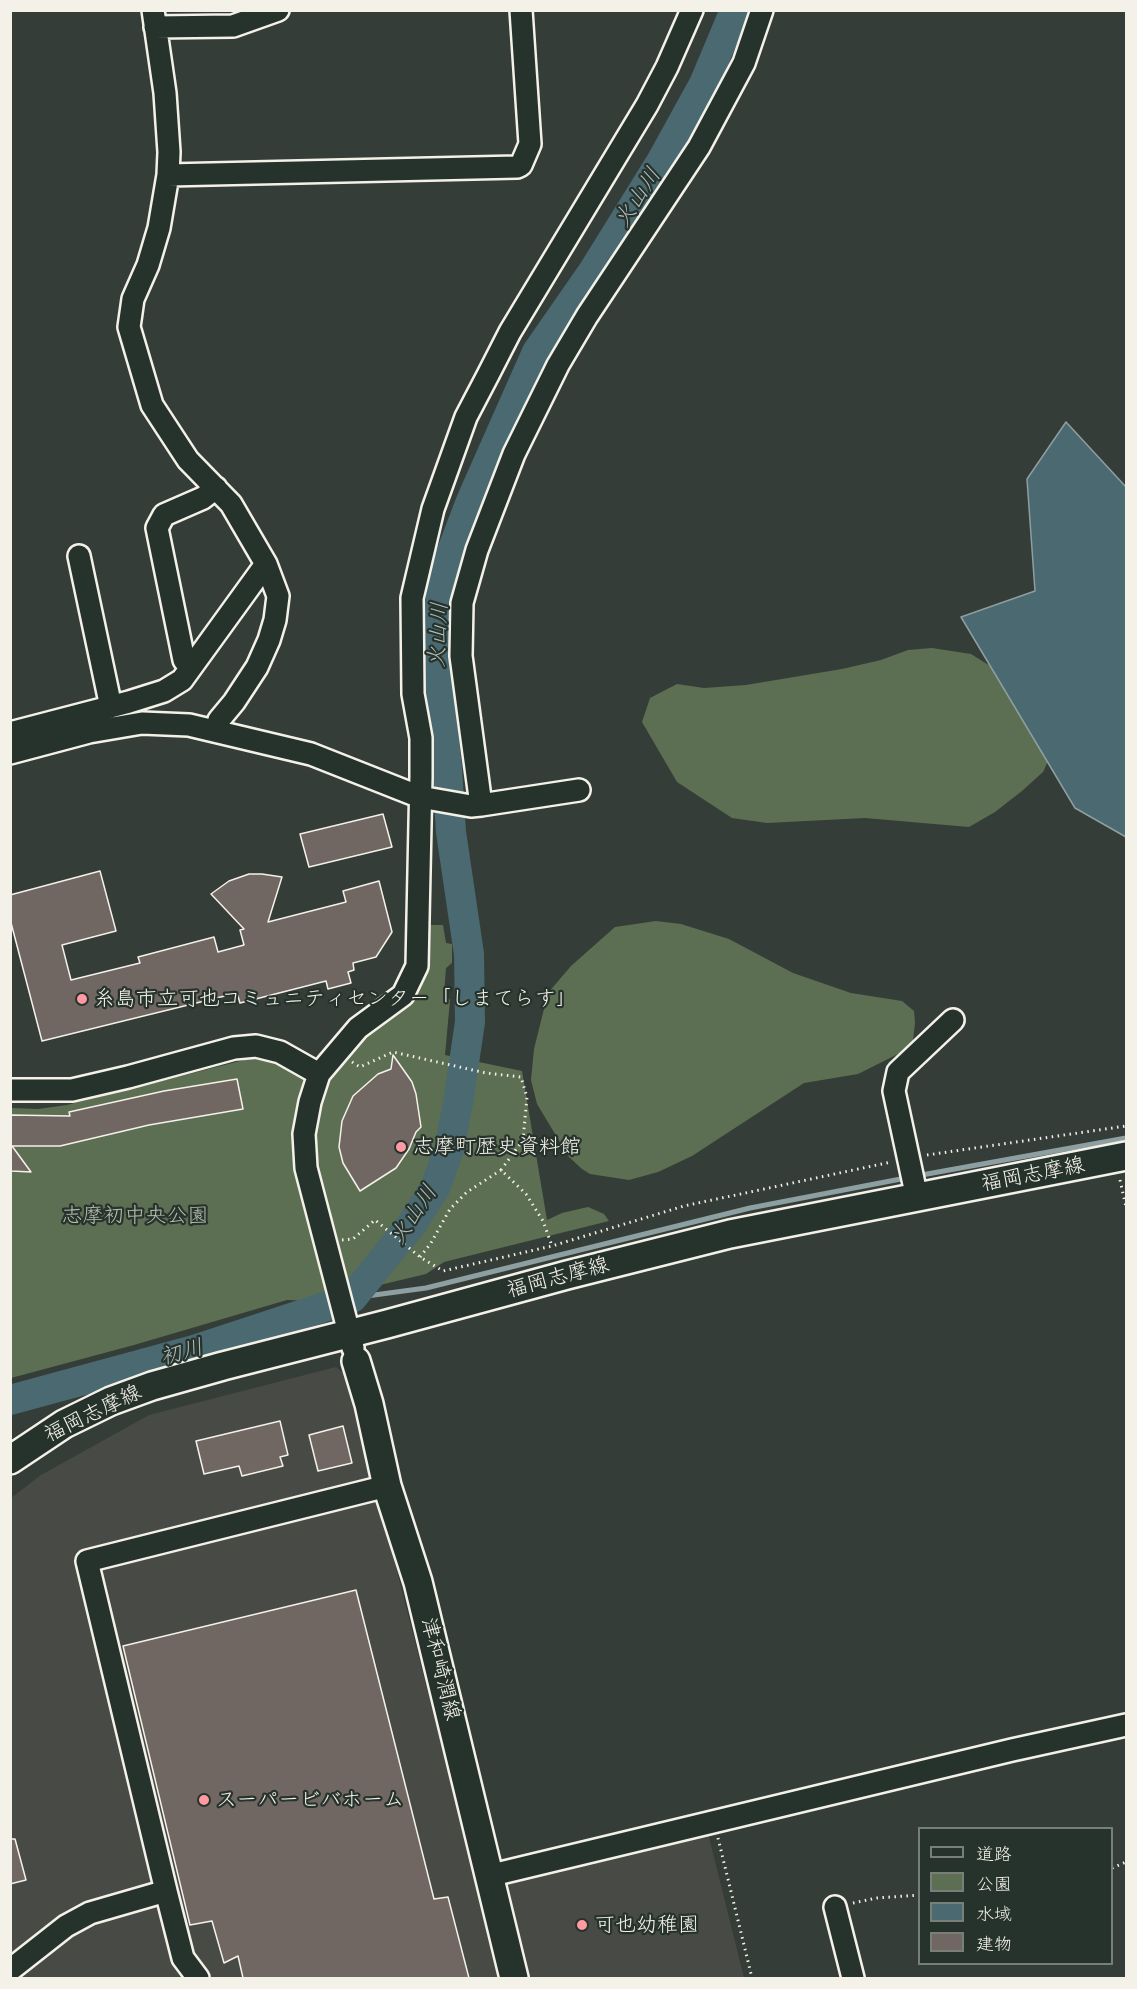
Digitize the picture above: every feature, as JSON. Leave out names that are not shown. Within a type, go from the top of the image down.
[{"type":"main road","name":"福岡志摩線","points":[[10,1460],[64,1424],[111,1401],[223,1366],[730,1234],[917,1193],[1121,1157]]},
{"type":"main road","name":"津和崎潤線","points":[[356,1361],[369,1404],[387,1486],[418,1582],[514,1978]]},
{"type":"street","points":[[217,731],[219,720],[257,667],[272,630],[278,596],[266,564],[231,504],[188,459],[152,405],[129,327],[133,299],[148,265],[159,228],[168,175],[169,153],[165,93],[154,19],[233,26],[278,10]]},
{"type":"street","points":[[168,175],[518,167],[530,144],[521,10]]},
{"type":"street","points":[[356,1361],[306,1168],[304,1134],[310,1102],[320,1074],[358,1028],[403,995],[417,966],[424,797],[421,738],[413,694],[412,598],[434,509],[466,417],[510,332],[647,105],[667,67],[692,10]]},
{"type":"street","points":[[476,805],[461,656],[462,603],[477,550],[514,454],[558,365],[587,316],[699,147],[744,63],[762,10]]},
{"type":"street","points":[[190,668],[184,660],[158,528],[164,515],[203,498],[216,488]]},
{"type":"street","points":[[79,556],[111,707]]},
{"type":"street","points":[[10,733],[164,691],[182,680],[266,564]]},
{"type":"street","points":[[10,753],[89,732],[142,723],[189,725],[311,754],[424,797],[476,805],[579,790]]},
{"type":"street","points":[[917,1193],[894,1091],[898,1072],[952,1020]]},
{"type":"street","points":[[10,1090],[72,1090],[128,1077],[234,1047],[256,1046],[280,1052],[320,1074]]},
{"type":"street","points":[[198,1978],[183,1958],[87,1561],[387,1486]]},
{"type":"street","points":[[488,1876],[1012,1750],[1126,1725]]},
{"type":"street","points":[[10,1970],[66,1926],[90,1913],[166,1891]]},
{"type":"street","points":[[836,1907],[853,1978]]},
{"type":"path","points":[[337,1052],[360,1068],[393,1052],[486,1072],[521,1077],[527,1097],[523,1140],[501,1170],[467,1192],[450,1209],[431,1243],[420,1257]]},
{"type":"path","points":[[325,1242],[353,1239],[375,1220],[420,1257],[443,1271],[552,1246],[684,1206],[910,1162],[1126,1126]]},
{"type":"path","points":[[1121,1157],[1126,1207]]},
{"type":"path","points":[[501,1170],[526,1194],[543,1221],[552,1246]]},
{"type":"path","points":[[714,1821],[752,1978]]},
{"type":"path","points":[[836,1907],[877,1898],[918,1895]]},
{"type":"shaded area","points":[[336,1367],[347,1376],[501,1978],[11,1978],[11,1498],[41,1475],[149,1415]]},
{"type":"shaded area","points":[[708,1833],[744,1978],[525,1978],[501,1882]]},
{"type":"green space","points":[[932,648],[971,654],[995,669],[1051,755],[1043,772],[1022,791],[995,812],[969,827],[865,818],[767,823],[732,818],[677,782],[642,722],[650,698],[677,684],[704,688],[746,685],[842,669],[881,660],[908,650]]},
{"type":"green space","points":[[656,921],[681,924],[729,939],[793,973],[851,993],[902,1001],[914,1011],[913,1041],[902,1052],[858,1074],[804,1083],[692,1156],[658,1172],[629,1180],[590,1174],[569,1157],[537,1104],[531,1080],[534,1049],[548,993],[571,966],[615,927]]},
{"type":"green space","name":"志摩初中央公園","points":[[429,925],[443,925],[446,943],[452,944],[452,963],[446,968],[444,994],[450,1000],[445,1055],[522,1071],[547,1220],[562,1213],[588,1207],[604,1214],[609,1221],[444,1262],[426,1274],[313,1301],[287,1300],[11,1378],[11,1108],[38,1109],[67,1105],[244,1060],[264,1057],[334,1064],[422,976]]},
{"type":"water","points":[[1066,422],[1126,487],[1126,837],[1075,808],[961,617],[1035,591],[1027,479]]},
{"type":"building","points":[[383,814],[392,847],[309,867],[300,834]]},
{"type":"building","points":[[100,871],[116,931],[62,945],[71,980],[140,963],[138,957],[214,937],[218,952],[244,945],[240,930],[244,929],[211,894],[229,881],[249,874],[282,877],[268,922],[346,902],[343,891],[379,881],[392,932],[376,957],[353,963],[354,970],[348,972],[351,983],[328,989],[326,981],[240,1003],[237,993],[42,1041],[10,919],[10,895]]},
{"type":"building","points":[[393,1055],[412,1082],[421,1127],[396,1168],[360,1191],[343,1163],[339,1147],[342,1121],[353,1096],[378,1074],[391,1069]]},
{"type":"building","points":[[237,1079],[243,1109],[149,1125],[60,1146],[12,1146],[31,1172],[11,1171],[10,1115],[70,1116],[69,1112],[164,1091]]},
{"type":"building","points":[[280,1421],[288,1455],[280,1457],[283,1466],[242,1476],[239,1466],[204,1474],[196,1441]]},
{"type":"building","points":[[343,1426],[352,1463],[318,1471],[309,1435]]},
{"type":"building","points":[[356,1590],[434,1899],[448,1897],[469,1978],[243,1978],[238,1956],[224,1963],[212,1921],[190,1925],[123,1646]]},
{"type":"building","points":[[10,1839],[15,1839],[26,1880],[10,1884]]},
{"type":"waterway","name":"火山川","points":[[10,1400],[194,1350],[352,1298],[412,1224],[435,1188],[449,1149],[470,1022],[469,954],[451,832],[447,768],[434,647],[444,572],[471,501],[537,352],[594,270],[661,162],[704,84],[735,10]]},
{"type":"waterway","points":[[916,1176],[1126,1138]]},
{"type":"waterway","points":[[352,1298],[426,1288],[750,1208],[906,1178]]},
{"type":"place","name":"糸島市立可也コミュニティセンタ－「しまてらす」","points":[[82,999]]},
{"type":"place","name":"志摩町歴史資料館","points":[[401,1147]]},
{"type":"place","name":"スーパービバホーム","points":[[204,1800]]},
{"type":"place","name":"可也幼稚園","points":[[582,1925]]},
{"type":"water label","name":"初川","points":[[182,1353]]}]
